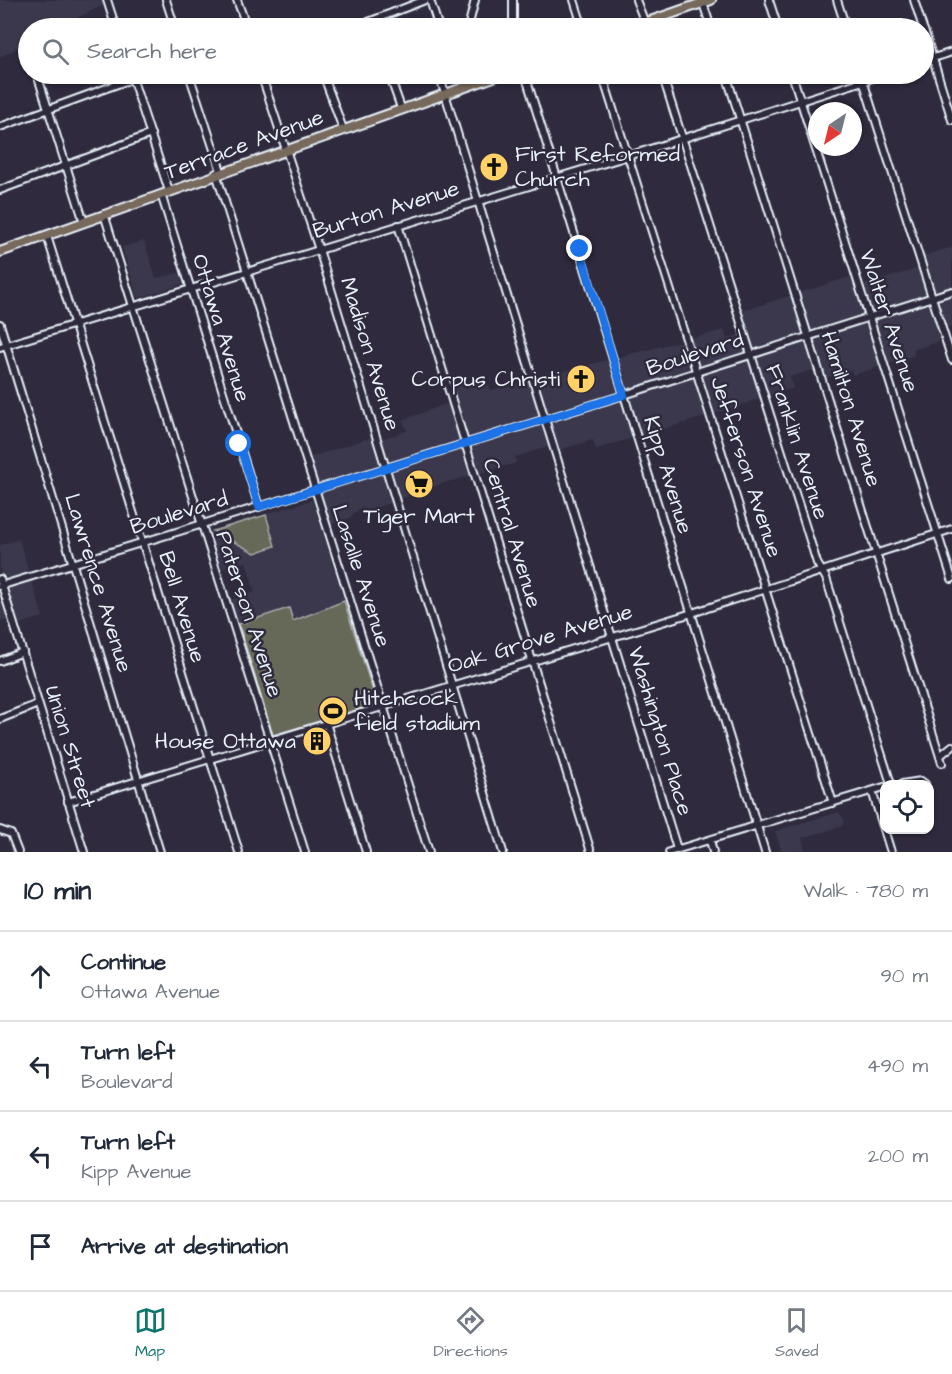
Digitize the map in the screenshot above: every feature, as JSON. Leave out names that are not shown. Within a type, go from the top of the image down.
[{"type":"main road","points":[[666,18],[707,1]]},
{"type":"main road","name":"Terrace Avenue","points":[[0,252],[218,172],[474,84]]},
{"type":"street","points":[[107,0],[113,18]]},
{"type":"street","points":[[166,0],[172,18]]},
{"type":"street","points":[[238,0],[244,18]]},
{"type":"street","points":[[374,18],[428,0],[435,18]]},
{"type":"street","points":[[470,18],[475,0]]},
{"type":"street","points":[[513,0],[513,18]]},
{"type":"street","points":[[574,0],[580,18]]},
{"type":"street","points":[[636,0],[643,18]]},
{"type":"street","points":[[769,0],[775,18]]},
{"type":"street","points":[[837,0],[843,18]]},
{"type":"street","points":[[914,0],[920,18]]},
{"type":"street","points":[[707,1],[710,18]]},
{"type":"street","points":[[934,58],[952,52]]},
{"type":"street","points":[[934,61],[952,120]]},
{"type":"street","points":[[40,84],[84,222]]},
{"type":"street","points":[[0,128],[112,84]]},
{"type":"street","points":[[135,84],[169,191]]},
{"type":"street","name":"Lasalle Avenue","points":[[192,84],[247,272],[429,852]]},
{"type":"street","name":"Madison Avenue","points":[[265,84],[319,250],[503,852]]},
{"type":"street","points":[[327,84],[343,129]]},
{"type":"street","points":[[393,84],[401,108]]},
{"type":"street","name":"Washington Place","points":[[442,84],[677,849]]},
{"type":"street","name":"Kipp Avenue","points":[[528,84],[765,852]]},
{"type":"street","name":"Jefferson Avenue","points":[[605,84],[833,802]]},
{"type":"street","name":"Franklin Avenue","points":[[665,84],[821,571],[826,578],[891,780]]},
{"type":"street","name":"Hamilton Avenue","points":[[729,84],[942,763]]},
{"type":"street","name":"Walter Avenue","points":[[795,84],[952,579]]},
{"type":"street","name":"Burton Avenue","points":[[3,346],[478,201],[556,173],[628,156],[843,84]]},
{"type":"street","points":[[864,84],[952,360]]},
{"type":"street","points":[[0,190],[151,134]]},
{"type":"street","name":"Ottawa Avenue","points":[[161,194],[259,507]]},
{"type":"street","name":"Paterson Avenue","points":[[104,214],[305,852]]},
{"type":"street","name":"Central Avenue","points":[[398,225],[591,852]]},
{"type":"street","name":"Bell Avenue","points":[[47,236],[239,852]]},
{"type":"street","name":"Boulevard","points":[[1,583],[143,543],[466,444],[952,291]]},
{"type":"street","name":"Lawrence Avenue","points":[[0,324],[3,346],[74,563],[160,852]]},
{"type":"street","name":"Oak Grove Avenue","points":[[68,802],[692,613],[952,529]]},
{"type":"street","name":"Union Street","points":[[1,583],[84,852]]},
{"type":"street","points":[[0,661],[22,652]]},
{"type":"street","points":[[0,719],[38,704]]},
{"type":"street","points":[[326,723],[366,852]]},
{"type":"street","points":[[941,755],[952,746]]},
{"type":"street","points":[[669,852],[880,789]]},
{"type":"street","points":[[872,791],[891,852]]},
{"type":"street","points":[[0,830],[11,834],[18,852]]},
{"type":"street","points":[[710,840],[713,852]]},
{"type":"shaded area","points":[[0,0],[107,0],[108,3],[77,18],[18,18],[18,47],[0,57]]},
{"type":"shaded area","points":[[144,241],[156,278],[179,273],[183,284],[138,298],[122,247]]},
{"type":"shaded area","points":[[952,247],[952,326],[945,328],[938,342],[913,350],[914,356],[853,375],[851,370],[827,378],[813,370],[790,377],[793,388],[704,417],[596,449],[593,440],[559,450],[548,447],[515,457],[516,463],[444,483],[368,511],[361,507],[348,519],[326,526],[305,459],[372,437],[381,439],[407,431],[403,420],[448,403],[453,387],[486,377],[491,390],[724,330],[727,339],[740,334],[741,311],[853,276],[863,285],[910,271],[918,268],[923,256]]},
{"type":"shaded area","points":[[312,500],[344,601],[293,621],[288,608],[239,624],[231,600],[255,592],[246,562],[222,569],[210,531]]},
{"type":"shaded area","points":[[19,539],[43,617],[10,627],[5,620],[0,621],[0,545]]},
{"type":"shaded area","points":[[839,812],[845,821],[843,826],[802,838],[805,850],[782,852],[775,831]]},
{"type":"green space","points":[[266,515],[275,546],[255,553],[213,531]]},
{"type":"green space","points":[[344,601],[377,704],[273,735],[239,624],[289,608],[293,621]]},
{"type":"place","name":"First Reformed Church","points":[[494,167]]},
{"type":"place","name":"Corpus Christi","points":[[581,379]]},
{"type":"place","name":"Tiger Mart","points":[[419,484]]},
{"type":"place","name":"Hitchcock field stadium","points":[[333,711]]},
{"type":"place","name":"House Ottawa","points":[[317,741]]},
{"type":"route","points":[[239,444],[259,507],[624,395],[580,249]]}]
